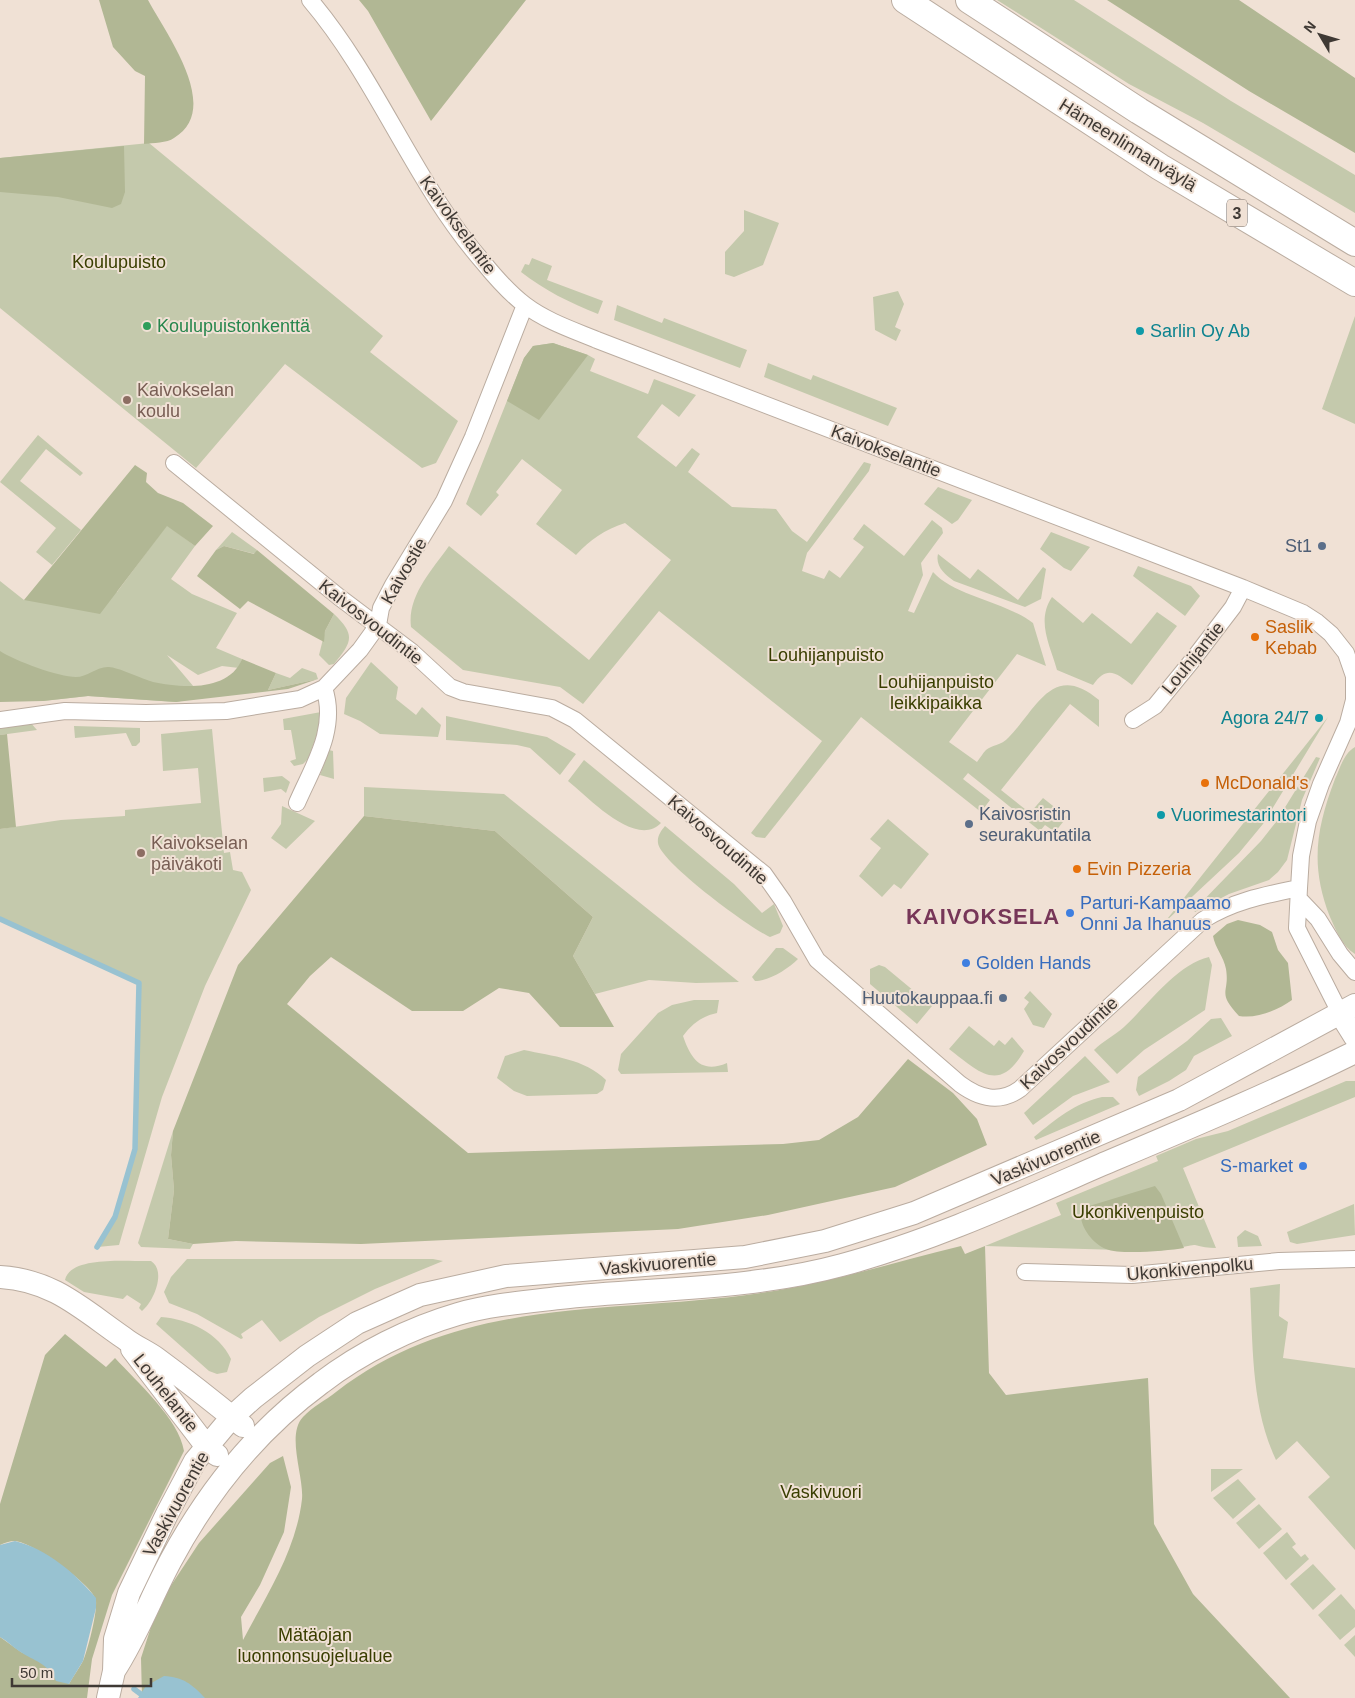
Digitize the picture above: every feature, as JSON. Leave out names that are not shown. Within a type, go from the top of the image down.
[{"type":"highway","name":"Hämeenlinnanväylä","points":[[905,0],[1160,167],[1355,283]]},
{"type":"highway","name":"Hämeenlinnanväylä","points":[[969,0],[1139,111],[1355,242]]},
{"type":"main road","points":[[1348,1009],[1355,1037]]},
{"type":"main road","name":"Vaskivuorentie","points":[[108,1698],[114,1671],[115,1639],[129,1593],[195,1461],[232,1417],[307,1356],[357,1323],[420,1295],[506,1276],[745,1257],[825,1241],[914,1214],[1179,1100],[1348,1009]]},
{"type":"main road","name":"Vaskivuorentie","points":[[114,1671],[132,1644],[182,1540],[231,1467],[292,1405],[343,1366],[375,1349],[436,1322],[459,1314],[501,1305],[604,1294],[750,1283],[855,1261],[946,1231],[1196,1124],[1355,1052]]},
{"type":"main road","name":"Louhelantie","points":[[0,1277],[21,1278],[54,1289],[97,1317],[124,1339],[156,1358],[258,1438]]},
{"type":"main road","name":"Louhelantie","points":[[124,1339],[207,1447],[231,1467]]},
{"type":"street","name":"Kaivokselantie","points":[[310,0],[334,28],[409,156],[462,237],[505,288],[542,316],[597,340],[1243,588],[1303,613],[1331,634],[1346,653],[1354,676],[1354,700],[1348,722],[1321,784],[1308,821],[1301,856],[1297,928],[1348,1009]]},
{"type":"street","name":"Kaivostie","points":[[0,720],[65,711],[146,714],[226,711],[300,699],[324,688],[360,650],[378,625],[382,608],[393,586],[444,501],[456,478],[525,305]]},
{"type":"street","name":"Kaivosvoudintie","points":[[174,463],[339,597],[412,652],[450,687],[463,692],[552,708],[574,720],[764,874],[783,901],[817,960],[960,1084],[984,1097],[1002,1098],[1020,1089],[1203,920],[1233,904],[1250,898],[1299,894]]},
{"type":"street","name":"Louhijantie","points":[[1133,720],[1153,708],[1233,607],[1243,588]]},
{"type":"street","points":[[297,803],[326,736],[329,704],[324,688]]},
{"type":"street","points":[[1299,894],[1318,918],[1340,954],[1355,972]]},
{"type":"street","name":"Ukonkivenpolku","points":[[1025,1272],[1132,1275],[1279,1261],[1355,1259]]},
{"type":"green space","points":[[99,0],[148,0],[177,51],[192,91],[193,109],[188,125],[171,140],[144,144],[145,76],[135,71],[113,47]]},
{"type":"green space","points":[[359,0],[526,0],[431,121],[368,11]]},
{"type":"green space","points":[[997,0],[1074,0],[1231,101],[1355,175],[1355,213],[1203,123],[1129,84]]},
{"type":"green space","points":[[1107,0],[1239,0],[1355,78],[1355,153],[1249,91]]},
{"type":"green space","name":"Koulupuisto","points":[[149,143],[383,336],[370,352],[458,421],[436,463],[422,468],[285,364],[196,468],[0,308],[0,158]]},
{"type":"green space","points":[[124,146],[125,192],[121,204],[112,208],[58,197],[0,192],[0,158]]},
{"type":"green space","points":[[744,210],[779,223],[763,265],[734,277],[725,274],[725,252],[744,231]]},
{"type":"green space","points":[[532,258],[552,266],[547,280],[603,301],[598,314],[558,296],[521,272],[525,264],[529,265]]},
{"type":"green space","points":[[898,291],[904,304],[895,327],[901,330],[896,341],[875,330],[873,297]]},
{"type":"green space","points":[[617,305],[662,323],[664,318],[747,350],[740,368],[614,320]]},
{"type":"green space","points":[[1355,316],[1355,424],[1322,409]]},
{"type":"green space","name":"Louhijanpuisto","points":[[553,343],[595,359],[590,371],[648,394],[654,379],[696,395],[679,417],[662,404],[637,437],[676,467],[692,448],[700,454],[688,472],[732,507],[776,509],[792,531],[807,542],[864,462],[871,464],[869,471],[807,553],[802,571],[824,579],[829,570],[840,578],[864,547],[853,539],[864,524],[904,556],[932,520],[942,528],[943,533],[921,563],[923,575],[908,611],[914,613],[933,572],[954,587],[1009,610],[1033,623],[1046,666],[1017,654],[949,742],[977,762],[988,748],[1006,740],[1038,702],[1047,693],[1058,687],[1069,685],[1083,689],[1099,700],[1099,727],[1070,704],[1001,790],[1030,813],[1043,798],[1067,817],[1055,832],[1045,825],[1040,831],[968,773],[963,779],[990,800],[981,812],[861,717],[765,838],[756,837],[751,833],[822,741],[659,611],[583,704],[560,687],[463,670],[411,627],[413,605],[417,594],[428,574],[449,546],[589,660],[671,560],[625,523],[598,536],[576,555],[536,524],[562,490],[522,459],[496,492],[499,495],[481,516],[466,504],[524,358],[533,346]]},
{"type":"green space","points":[[553,343],[588,355],[539,420],[507,401],[524,358],[533,346]]},
{"type":"green space","points":[[768,363],[811,380],[813,375],[897,408],[888,426],[764,377]]},
{"type":"green space","points":[[38,435],[83,473],[80,476],[46,449],[20,481],[81,530],[52,565],[36,552],[56,528],[0,482]]},
{"type":"green space","points":[[135,465],[147,473],[146,482],[158,493],[183,503],[213,526],[195,546],[167,526],[100,614],[24,600]]},
{"type":"green space","points":[[938,487],[972,500],[958,520],[952,524],[924,504]]},
{"type":"green space","points":[[167,525],[195,546],[171,579],[192,594],[237,613],[216,648],[242,659],[239,668],[222,666],[198,675],[167,655],[194,687],[226,692],[176,702],[88,696],[43,701],[0,696],[0,581],[24,600],[117,592]]},
{"type":"green space","points":[[232,532],[257,550],[255,554],[224,546],[216,550]]},
{"type":"green space","points":[[1051,532],[1090,547],[1071,571],[1064,568],[1040,549]]},
{"type":"green space","points":[[224,546],[254,554],[257,550],[334,614],[325,631],[324,642],[248,601],[240,609],[197,576],[216,550]]},
{"type":"green space","points":[[938,554],[970,579],[978,569],[1018,600],[1043,567],[1046,569],[1041,599],[1025,607],[954,581],[939,566]]},
{"type":"green space","points":[[1138,566],[1191,586],[1200,596],[1185,616],[1133,576]]},
{"type":"green space","points":[[1052,597],[1083,623],[1092,613],[1131,644],[1157,612],[1177,626],[1132,685],[1116,674],[1107,673],[1093,685],[1057,670],[1048,642],[1045,624],[1047,606]]},
{"type":"green space","points":[[334,614],[346,628],[349,639],[345,650],[334,664],[329,665],[319,655],[325,631]]},
{"type":"green space","points":[[0,651],[37,668],[68,676],[76,677],[109,667],[153,682],[177,686],[203,685],[216,682],[236,670],[242,659],[276,673],[268,690],[318,679],[288,689],[176,702],[88,696],[43,701],[0,702]]},
{"type":"green space","points":[[371,662],[398,687],[396,699],[416,715],[422,707],[441,725],[438,737],[380,734],[360,721],[344,714],[346,698]]},
{"type":"green space","points":[[302,668],[316,673],[318,679],[268,690],[276,673],[290,678]]},
{"type":"green space","points":[[321,712],[323,718],[308,759],[303,764],[294,766],[290,761],[296,759],[291,730],[284,730],[283,719]]},
{"type":"green space","points":[[446,716],[547,737],[576,754],[560,775],[530,748],[517,745],[446,740]]},
{"type":"green space","points":[[1328,717],[1263,824],[1239,853],[1164,923]]},
{"type":"green space","points":[[30,722],[37,730],[0,735],[0,725]]},
{"type":"green space","points":[[74,726],[140,728],[140,742],[136,746],[132,746],[126,733],[75,738]]},
{"type":"green space","points":[[212,729],[224,853],[230,852],[233,870],[242,872],[251,890],[205,986],[162,1097],[119,1245],[97,1247],[115,1216],[135,1149],[139,983],[0,919],[0,829],[61,820],[125,816],[125,810],[201,803],[198,768],[163,771],[161,734]]},
{"type":"green space","points":[[7,734],[16,827],[0,829],[0,735]]},
{"type":"green space","points":[[1355,747],[1355,954],[1343,942],[1330,917],[1320,881],[1318,848],[1323,814],[1335,779],[1348,753]]},
{"type":"green space","points":[[329,750],[333,751],[334,779],[320,775]]},
{"type":"green space","points":[[1316,757],[1320,758],[1302,800],[1287,860],[1278,872],[1269,880],[1229,894],[1195,912],[1194,910],[1261,841],[1276,822]]},
{"type":"green space","points":[[584,760],[661,823],[651,829],[639,830],[613,818],[600,808],[568,781]]},
{"type":"green space","points":[[282,776],[290,782],[286,793],[281,789],[264,792],[263,778]]},
{"type":"green space","points":[[364,787],[504,794],[739,982],[696,983],[649,980],[595,994],[573,956],[593,917],[495,831],[364,816]]},
{"type":"green space","points":[[282,806],[315,821],[286,849],[271,838],[281,824]]},
{"type":"green space","points":[[364,816],[495,831],[593,917],[573,956],[614,1027],[560,1027],[529,993],[499,988],[463,1011],[412,1011],[331,957],[310,976],[287,1004],[468,1153],[783,1144],[819,1140],[858,1117],[908,1059],[953,1093],[977,1119],[987,1145],[895,1187],[768,1215],[678,1229],[361,1244],[236,1241],[193,1244],[168,1239],[174,1190],[171,1155],[173,1131],[238,965]]},
{"type":"green space","points":[[888,819],[929,854],[901,889],[894,884],[882,897],[859,876],[881,848],[870,839]]},
{"type":"green space","points":[[665,826],[734,884],[762,913],[774,904],[783,926],[780,933],[770,937],[745,922],[689,879],[674,865],[658,843],[659,836]]},
{"type":"green space","points":[[1238,920],[1260,925],[1272,932],[1278,950],[1288,963],[1292,1000],[1260,1015],[1239,1016],[1226,997],[1226,969],[1213,936],[1227,924]]},
{"type":"green space","points":[[776,948],[783,948],[798,959],[778,974],[755,981],[752,977]]},
{"type":"green space","points":[[1209,957],[1212,965],[1205,1010],[1144,1050],[1117,1074],[1094,1050],[1124,1027],[1174,976],[1197,961]]},
{"type":"green space","points":[[879,965],[885,967],[932,1006],[917,1024],[870,984],[870,969]]},
{"type":"green space","points":[[1030,991],[1052,1014],[1044,1028],[1033,1025],[1024,1009],[1029,1002],[1024,998]]},
{"type":"green space","points":[[694,1000],[719,1000],[717,1013],[698,1021],[683,1036],[686,1044],[698,1062],[710,1067],[727,1063],[728,1072],[621,1074],[618,1070],[621,1054],[658,1013],[672,1005]]},
{"type":"green space","points":[[1221,1018],[1232,1036],[1194,1056],[1186,1070],[1139,1096],[1136,1090],[1138,1077],[1187,1041],[1211,1019]]},
{"type":"green space","points":[[969,1026],[994,1046],[999,1040],[1005,1045],[1012,1037],[1024,1051],[1015,1064],[1006,1072],[988,1075],[979,1071],[949,1049]]},
{"type":"green space","points":[[524,1050],[568,1059],[588,1067],[606,1080],[603,1090],[597,1094],[527,1096],[514,1091],[497,1078],[505,1056]]},
{"type":"green space","points":[[1085,1056],[1110,1082],[1073,1096],[1033,1125],[1024,1113]]},
{"type":"green space","name":"Ukonkivenpuisto","points":[[1346,1081],[1355,1081],[1355,1097],[1183,1168],[1216,1248],[1195,1245],[1154,1251],[985,1246],[1061,1215],[1056,1203],[1158,1161],[1156,1156],[1196,1139],[1228,1131]]},
{"type":"green space","points":[[1102,1097],[1113,1097],[1120,1104],[1036,1140],[1034,1137],[1074,1108]]},
{"type":"green space","points":[[173,1131],[171,1155],[174,1190],[168,1239],[193,1244],[190,1249],[141,1247],[138,1243]]},
{"type":"green space","points":[[1155,1186],[1161,1194],[1184,1248],[1144,1252],[1113,1251],[1101,1247],[1088,1234],[1081,1217],[1081,1212],[1086,1207]]},
{"type":"green space","points":[[1354,1204],[1355,1235],[1297,1244],[1290,1242],[1287,1232]]},
{"type":"green space","points":[[1245,1230],[1258,1236],[1262,1246],[1238,1247],[1237,1237]]},
{"type":"green space","name":"Vaskivuori","points":[[961,1246],[965,1254],[985,1246],[989,1373],[1006,1395],[1148,1378],[1154,1524],[1193,1594],[1290,1698],[142,1698],[141,1658],[151,1627],[170,1587],[199,1543],[270,1463],[283,1456],[291,1487],[284,1532],[260,1585],[241,1617],[243,1640],[279,1572],[294,1536],[299,1518],[302,1490],[296,1445],[298,1425],[303,1417],[315,1407],[385,1361],[435,1338],[487,1323],[540,1314],[705,1300],[786,1289]]},
{"type":"green space","points":[[187,1259],[433,1259],[443,1261],[375,1289],[319,1317],[280,1342],[262,1320],[241,1334],[243,1338],[241,1339],[197,1314],[169,1303],[164,1292],[171,1277]]},
{"type":"green space","points":[[151,1261],[156,1266],[158,1272],[157,1287],[142,1311],[139,1308],[141,1304],[127,1295],[123,1299],[84,1292],[65,1280],[69,1272],[89,1263]]},
{"type":"green space","points":[[1280,1284],[1279,1316],[1288,1322],[1283,1358],[1355,1368],[1355,1550],[1308,1497],[1330,1477],[1297,1441],[1276,1460],[1262,1419],[1255,1376],[1250,1288]]},
{"type":"green space","points":[[161,1317],[192,1324],[211,1335],[226,1350],[231,1359],[227,1372],[217,1374],[209,1371],[156,1324]]},
{"type":"green space","points":[[65,1334],[106,1367],[115,1358],[166,1414],[181,1439],[184,1451],[112,1595],[92,1659],[87,1698],[0,1698],[0,1637],[21,1652],[40,1661],[69,1684],[83,1661],[94,1623],[96,1601],[93,1594],[74,1575],[48,1556],[23,1543],[13,1541],[0,1545],[0,1504],[45,1355]]},
{"type":"green space","points":[[1211,1469],[1243,1469],[1211,1492]]},
{"type":"green space","points":[[1238,1479],[1256,1499],[1233,1519],[1213,1498]]},
{"type":"green space","points":[[1259,1504],[1282,1529],[1259,1549],[1236,1523]]},
{"type":"green space","points":[[1287,1532],[1296,1544],[1292,1547],[1301,1557],[1305,1554],[1309,1559],[1286,1580],[1263,1553]]},
{"type":"green space","points":[[1313,1564],[1336,1589],[1313,1610],[1290,1584]]},
{"type":"green space","points":[[1341,1594],[1355,1610],[1355,1627],[1340,1640],[1318,1615]]},
{"type":"green space","points":[[1355,1635],[1355,1657],[1344,1645]]},
{"type":"water","points":[[15,1541],[38,1550],[60,1563],[96,1598],[96,1608],[83,1661],[69,1684],[56,1681],[45,1666],[0,1637],[0,1545]]},
{"type":"water","points":[[164,1676],[187,1682],[205,1698],[138,1698],[146,1686]]},
{"type":"waterway","points":[[0,919],[139,983],[135,1149],[115,1217],[97,1247]]},
{"type":"waterway","points":[[134,1689],[146,1698]]},
{"type":"place","name":"Koulupuistonkenttä","points":[[147,326]]},
{"type":"place","name":"Sarlin Oy Ab","points":[[1140,331]]},
{"type":"place","name":"Kaivokselan koulu","points":[[127,400]]},
{"type":"place","name":"St1","points":[[1322,546]]},
{"type":"place","name":"Saslik Kebab","points":[[1255,637]]},
{"type":"place","name":"Agora 24/7","points":[[1319,718]]},
{"type":"place","name":"McDonald's","points":[[1205,783]]},
{"type":"place","name":"Vuorimestarintori","points":[[1161,815]]},
{"type":"place","name":"Kaivosristin seurakuntatila","points":[[969,824]]},
{"type":"place","name":"Kaivokselan päiväkoti","points":[[141,853]]},
{"type":"place","name":"Evin Pizzeria","points":[[1077,869]]},
{"type":"place","name":"Parturi-Kampaamo Onni Ja Ihanuus","points":[[1070,913]]},
{"type":"place","name":"Golden Hands","points":[[966,963]]},
{"type":"place","name":"Huutokauppaa.fi","points":[[1003,998]]},
{"type":"place","name":"S-market","points":[[1303,1166]]},
{"type":"district","name":"KAIVOKSELA","points":[[983,916]]},
{"type":"park label","name":"Louhijanpuisto leikkipaikka","points":[[936,692]]},
{"type":"park label","name":"Mätäojan luonnonsuojelualue","points":[[315,1645]]}]
